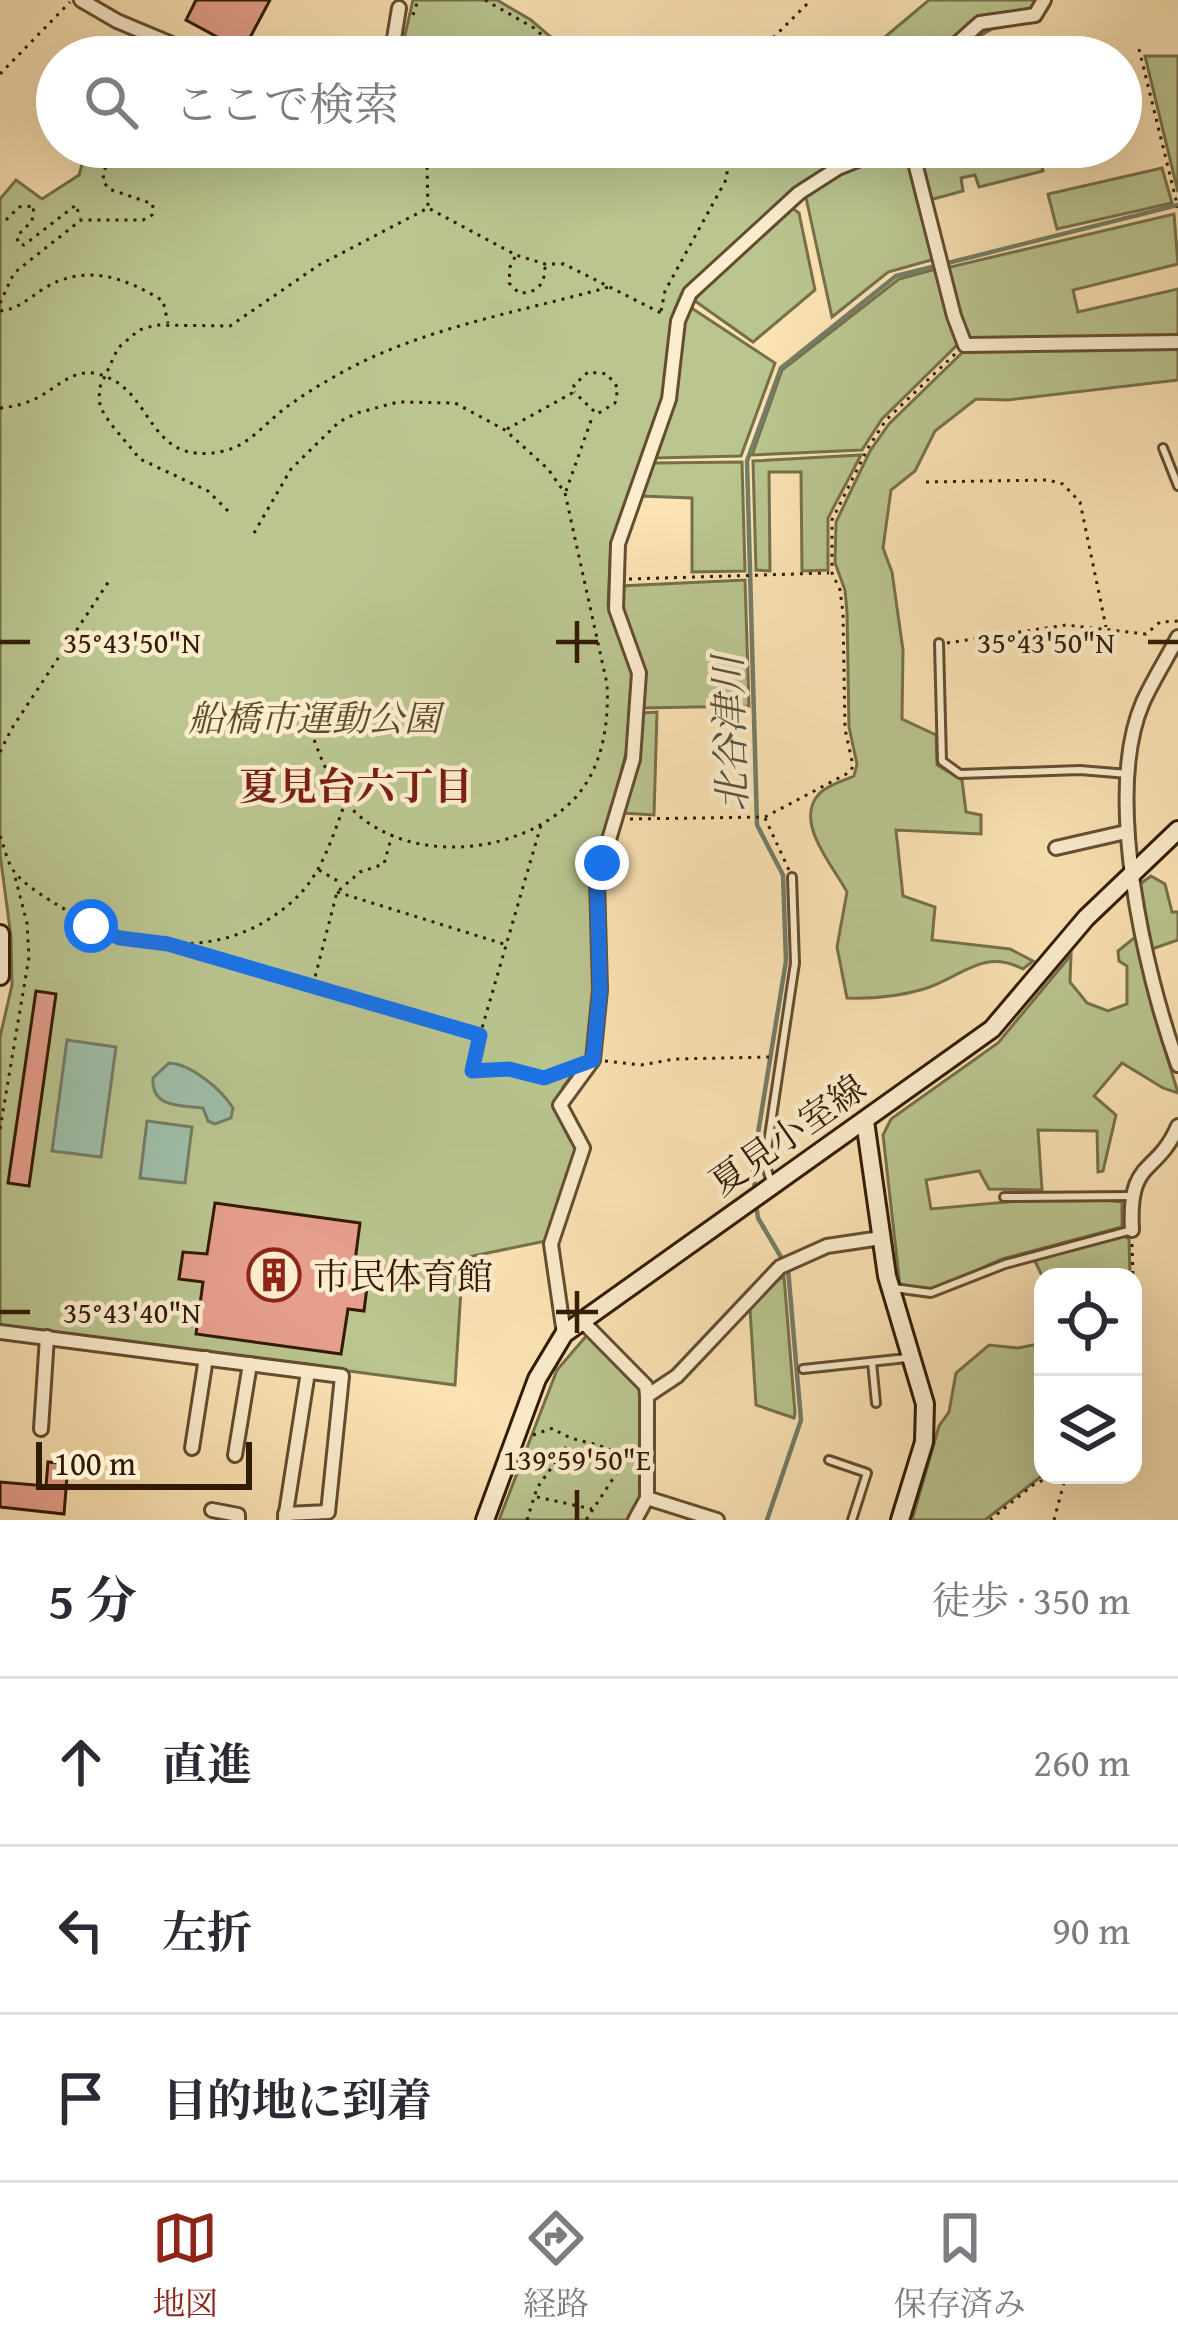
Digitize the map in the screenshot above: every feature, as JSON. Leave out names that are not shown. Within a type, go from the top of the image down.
[{"type":"main road","name":"夏見小室線","points":[[485,1520],[537,1379],[564,1334],[992,1029],[1085,918],[1178,830]]},
{"type":"main road","points":[[0,934],[0,976]]},
{"type":"main road","points":[[865,1120],[890,1288],[925,1404],[924,1442],[900,1520]]},
{"type":"street","points":[[77,0],[153,36]]},
{"type":"street","points":[[965,36],[980,23],[1035,15],[1043,8],[1043,0]]},
{"type":"street","points":[[395,36],[399,8]]},
{"type":"street","points":[[564,1334],[551,1244],[583,1148],[560,1105],[593,1060],[600,990],[597,880],[633,759],[639,673],[616,609],[618,544],[669,399],[678,321],[690,292],[799,193],[838,168]]},
{"type":"street","points":[[916,168],[965,345],[1178,342]]},
{"type":"street","points":[[1178,637],[1168,673],[1143,703],[1129,775],[1126,832],[1157,1008],[1178,1065]]},
{"type":"street","points":[[1056,848],[1126,832]]},
{"type":"street","points":[[1132,1230],[1130,1196],[1138,1175],[1178,1126]]},
{"type":"street","points":[[647,1396],[677,1376],[786,1264],[827,1246],[881,1238]]},
{"type":"street","points":[[580,1320],[646,1386],[647,1498],[635,1520]]},
{"type":"street","points":[[0,1332],[342,1376],[328,1512],[285,1517],[308,1372]]},
{"type":"street","points":[[41,1429],[47,1337]]},
{"type":"street","points":[[192,1448],[206,1358]]},
{"type":"street","points":[[235,1455],[250,1364]]},
{"type":"street","points":[[647,1498],[717,1520]]},
{"type":"street","points":[[212,1510],[238,1515],[238,1520]]},
{"type":"lane","points":[[1163,448],[1178,486]]},
{"type":"lane","points":[[939,644],[942,761],[960,774],[1080,770],[1129,775]]},
{"type":"lane","points":[[761,1193],[795,963],[792,877]]},
{"type":"lane","points":[[1004,1198],[1130,1196]]},
{"type":"lane","points":[[890,1288],[931,1292],[1005,1264],[1132,1230]]},
{"type":"lane","points":[[803,1369],[911,1358]]},
{"type":"lane","points":[[872,1361],[876,1403]]},
{"type":"lane","points":[[830,1460],[867,1473],[852,1520]]},
{"type":"path","points":[[40,36],[77,0]]},
{"type":"path","points":[[485,0],[543,36]]},
{"type":"path","points":[[775,36],[811,0]]},
{"type":"path","points":[[0,74],[36,39]]},
{"type":"path","points":[[1142,61],[1178,208]]},
{"type":"path","points":[[0,303],[14,273],[81,220],[143,220],[152,215],[153,204],[109,189],[103,182],[105,168]]},
{"type":"path","points":[[427,168],[428,208]]},
{"type":"path","points":[[661,313],[665,291],[728,178],[728,168]]},
{"type":"path","points":[[6,220],[19,207],[34,206],[32,221],[16,236],[24,245],[76,205],[81,220]]},
{"type":"path","points":[[428,208],[516,255],[544,264],[564,264],[678,321]]},
{"type":"path","points":[[228,512],[208,491],[140,459],[100,407],[99,389],[126,338],[140,330],[168,326],[230,326],[320,265],[428,208]]},
{"type":"path","points":[[516,255],[509,284],[519,292],[539,288],[544,264]]},
{"type":"path","points":[[0,311],[15,310],[64,279],[105,274],[163,301],[168,326]]},
{"type":"path","points":[[0,408],[31,401],[81,372],[107,378],[133,394],[169,445],[190,453],[222,452],[238,447],[286,406],[359,363],[441,332],[609,287]]},
{"type":"path","points":[[526,293],[526,310]]},
{"type":"path","points":[[616,819],[765,817],[839,779],[853,766],[845,729],[843,613],[841,590],[832,573],[832,520],[886,420],[965,345]]},
{"type":"path","points":[[588,372],[607,374],[618,388],[615,403],[604,413],[594,413],[574,392],[574,385],[588,372]]},
{"type":"path","points":[[505,430],[574,392]]},
{"type":"path","points":[[254,533],[300,458],[323,434],[357,413],[398,402],[455,403],[505,430],[548,469],[565,493],[608,707],[598,758],[575,797],[517,835],[461,848],[429,845],[359,816],[322,762],[312,734]]},
{"type":"path","points":[[565,493],[594,413]]},
{"type":"path","points":[[926,482],[1048,480],[1075,493],[1106,627]]},
{"type":"path","points":[[615,579],[832,573]]},
{"type":"path","points":[[0,752],[111,578]]},
{"type":"path","points":[[939,644],[980,641],[1041,627],[1106,627],[1146,634],[1160,622],[1178,621]]},
{"type":"path","points":[[14,871],[91,926],[120,938],[199,943],[240,933],[294,900],[319,870],[346,801]]},
{"type":"path","points":[[765,817],[792,877]]},
{"type":"path","points":[[542,821],[472,1071],[509,1069],[544,1078],[593,1060],[641,1065],[675,1058],[766,1057]]},
{"type":"path","points":[[312,986],[337,892],[360,872],[384,864],[393,833]]},
{"type":"path","points":[[0,836],[27,923],[29,957],[0,1129]]},
{"type":"path","points":[[319,870],[343,884]]},
{"type":"path","points":[[337,892],[506,944]]},
{"type":"path","points":[[168,944],[480,1035]]},
{"type":"path","points":[[1132,1230],[1132,1268]]},
{"type":"path","points":[[526,1438],[553,1428],[570,1442],[608,1448],[616,1454],[618,1471],[586,1520]]},
{"type":"path","points":[[527,1520],[550,1465],[570,1442]]},
{"type":"path","points":[[990,1520],[1034,1484]]},
{"type":"path","points":[[1054,1520],[1064,1484]]},
{"type":"path","points":[[535,1497],[593,1509]]},
{"type":"green space","points":[[413,0],[497,0],[550,36],[405,36]]},
{"type":"green space","points":[[929,0],[1035,0],[1035,13],[980,36],[886,36]]},
{"type":"green space","points":[[1145,56],[1178,56],[1178,192]]},
{"type":"green space","name":"船橋市運動公園","points":[[81,168],[834,168],[794,190],[682,293],[675,309],[664,398],[620,528],[611,542],[608,605],[634,668],[629,742],[598,860],[595,1008],[587,1056],[563,1087],[557,1106],[580,1150],[546,1241],[463,1258],[455,1385],[0,1325],[0,1037],[12,985],[0,854],[0,199],[16,180],[42,199],[79,175]]},
{"type":"green space","points":[[850,168],[913,168],[935,259],[888,272],[832,317],[805,193]]},
{"type":"green space","points":[[923,168],[1042,168],[979,187],[975,175],[961,178],[963,191],[930,200]]},
{"type":"green space","points":[[1162,168],[1172,203],[1057,229],[1048,194]]},
{"type":"green space","points":[[791,207],[799,213],[815,290],[753,342],[695,301],[699,292]]},
{"type":"green space","points":[[1174,214],[1178,264],[1073,290],[1078,312],[1178,289],[1178,337],[966,338],[946,268]]},
{"type":"green space","points":[[936,269],[957,345],[882,419],[862,450],[752,455],[782,370],[899,279]]},
{"type":"green space","points":[[690,307],[775,363],[741,456],[653,458]]},
{"type":"green space","points":[[967,348],[1178,348],[1178,380],[1008,400],[976,399],[935,431],[915,471],[891,490],[883,548],[892,572],[903,650],[902,719],[936,735],[937,765],[962,780],[966,812],[981,815],[981,834],[896,830],[903,896],[935,907],[932,940],[1010,949],[1033,961],[1023,969],[1009,963],[984,963],[914,992],[847,998],[837,947],[847,892],[818,844],[811,818],[819,794],[854,776],[857,764],[849,727],[847,612],[835,563],[836,522],[870,451],[889,424]]},
{"type":"green space","points":[[861,455],[828,518],[828,570],[802,571],[801,472],[769,472],[770,571],[756,570],[753,461]]},
{"type":"green space","points":[[742,462],[745,571],[692,572],[692,498],[641,496],[652,463]]},
{"type":"green space","points":[[745,580],[749,706],[642,708],[620,586]]},
{"type":"green space","points":[[657,712],[654,815],[623,813],[637,762],[643,713]]},
{"type":"green space","points":[[1151,876],[1165,884],[1172,912],[1178,912],[1178,940],[1152,949],[1140,884]]},
{"type":"green space","points":[[1139,934],[1152,1008],[1178,1093],[1122,1063],[1094,1096],[1116,1115],[1103,1171],[1098,1172],[1097,1131],[1038,1130],[1042,1190],[989,1189],[979,1171],[926,1180],[931,1209],[1086,1198],[1122,1202],[1122,1227],[1002,1259],[932,1290],[900,1286],[883,1135],[891,1119],[998,1043],[1071,955],[1070,982],[1087,1003],[1108,1011],[1127,1004],[1127,966],[1119,961],[1118,951]]},
{"type":"green space","points":[[1122,1235],[1129,1239],[1130,1268],[1038,1268],[1034,1259]]},
{"type":"green space","points":[[784,1277],[794,1418],[756,1405],[750,1309],[773,1282]]},
{"type":"green space","points":[[588,1334],[601,1341],[640,1389],[642,1493],[629,1520],[499,1520],[557,1370]]},
{"type":"green space","points":[[989,1345],[1034,1345],[1034,1482],[985,1520],[912,1520],[939,1426],[949,1412],[956,1373]]},
{"type":"shaded area","points":[[67,1040],[116,1047],[101,1157],[52,1151]]},
{"type":"shaded area","points":[[169,1063],[187,1068],[213,1086],[233,1108],[231,1118],[215,1124],[208,1121],[203,1108],[162,1100],[153,1078]]},
{"type":"shaded area","points":[[147,1121],[192,1127],[185,1183],[140,1178]]},
{"type":"building","points":[[196,0],[270,0],[251,36],[216,36],[186,20]]},
{"type":"building","points":[[36,991],[56,994],[29,1186],[8,1183]]},
{"type":"building","name":"市民体育館","points":[[215,1203],[360,1223],[354,1269],[369,1271],[364,1311],[348,1309],[341,1354],[196,1334],[203,1282],[179,1279],[183,1252],[207,1254]]},
{"type":"building","points":[[48,1462],[68,1464],[64,1514],[0,1507],[0,1482],[46,1486]]},
{"type":"waterway","name":"北谷津川","points":[[755,1192],[753,1164],[786,961],[783,875],[757,825],[747,461],[781,368],[896,276],[1178,205]]},
{"type":"waterway","name":"北谷津川","points":[[756,1204],[758,1218],[788,1269],[801,1420],[767,1520]]},
{"type":"place","name":"市民体育館","points":[[274,1275]]},
{"type":"district","name":"夏見台六丁目","points":[[356,785]]},
{"type":"route","points":[[91,926],[120,938],[168,944],[480,1035],[472,1071],[490,1067],[544,1078],[593,1060],[600,990],[597,880],[602,863]]}]
